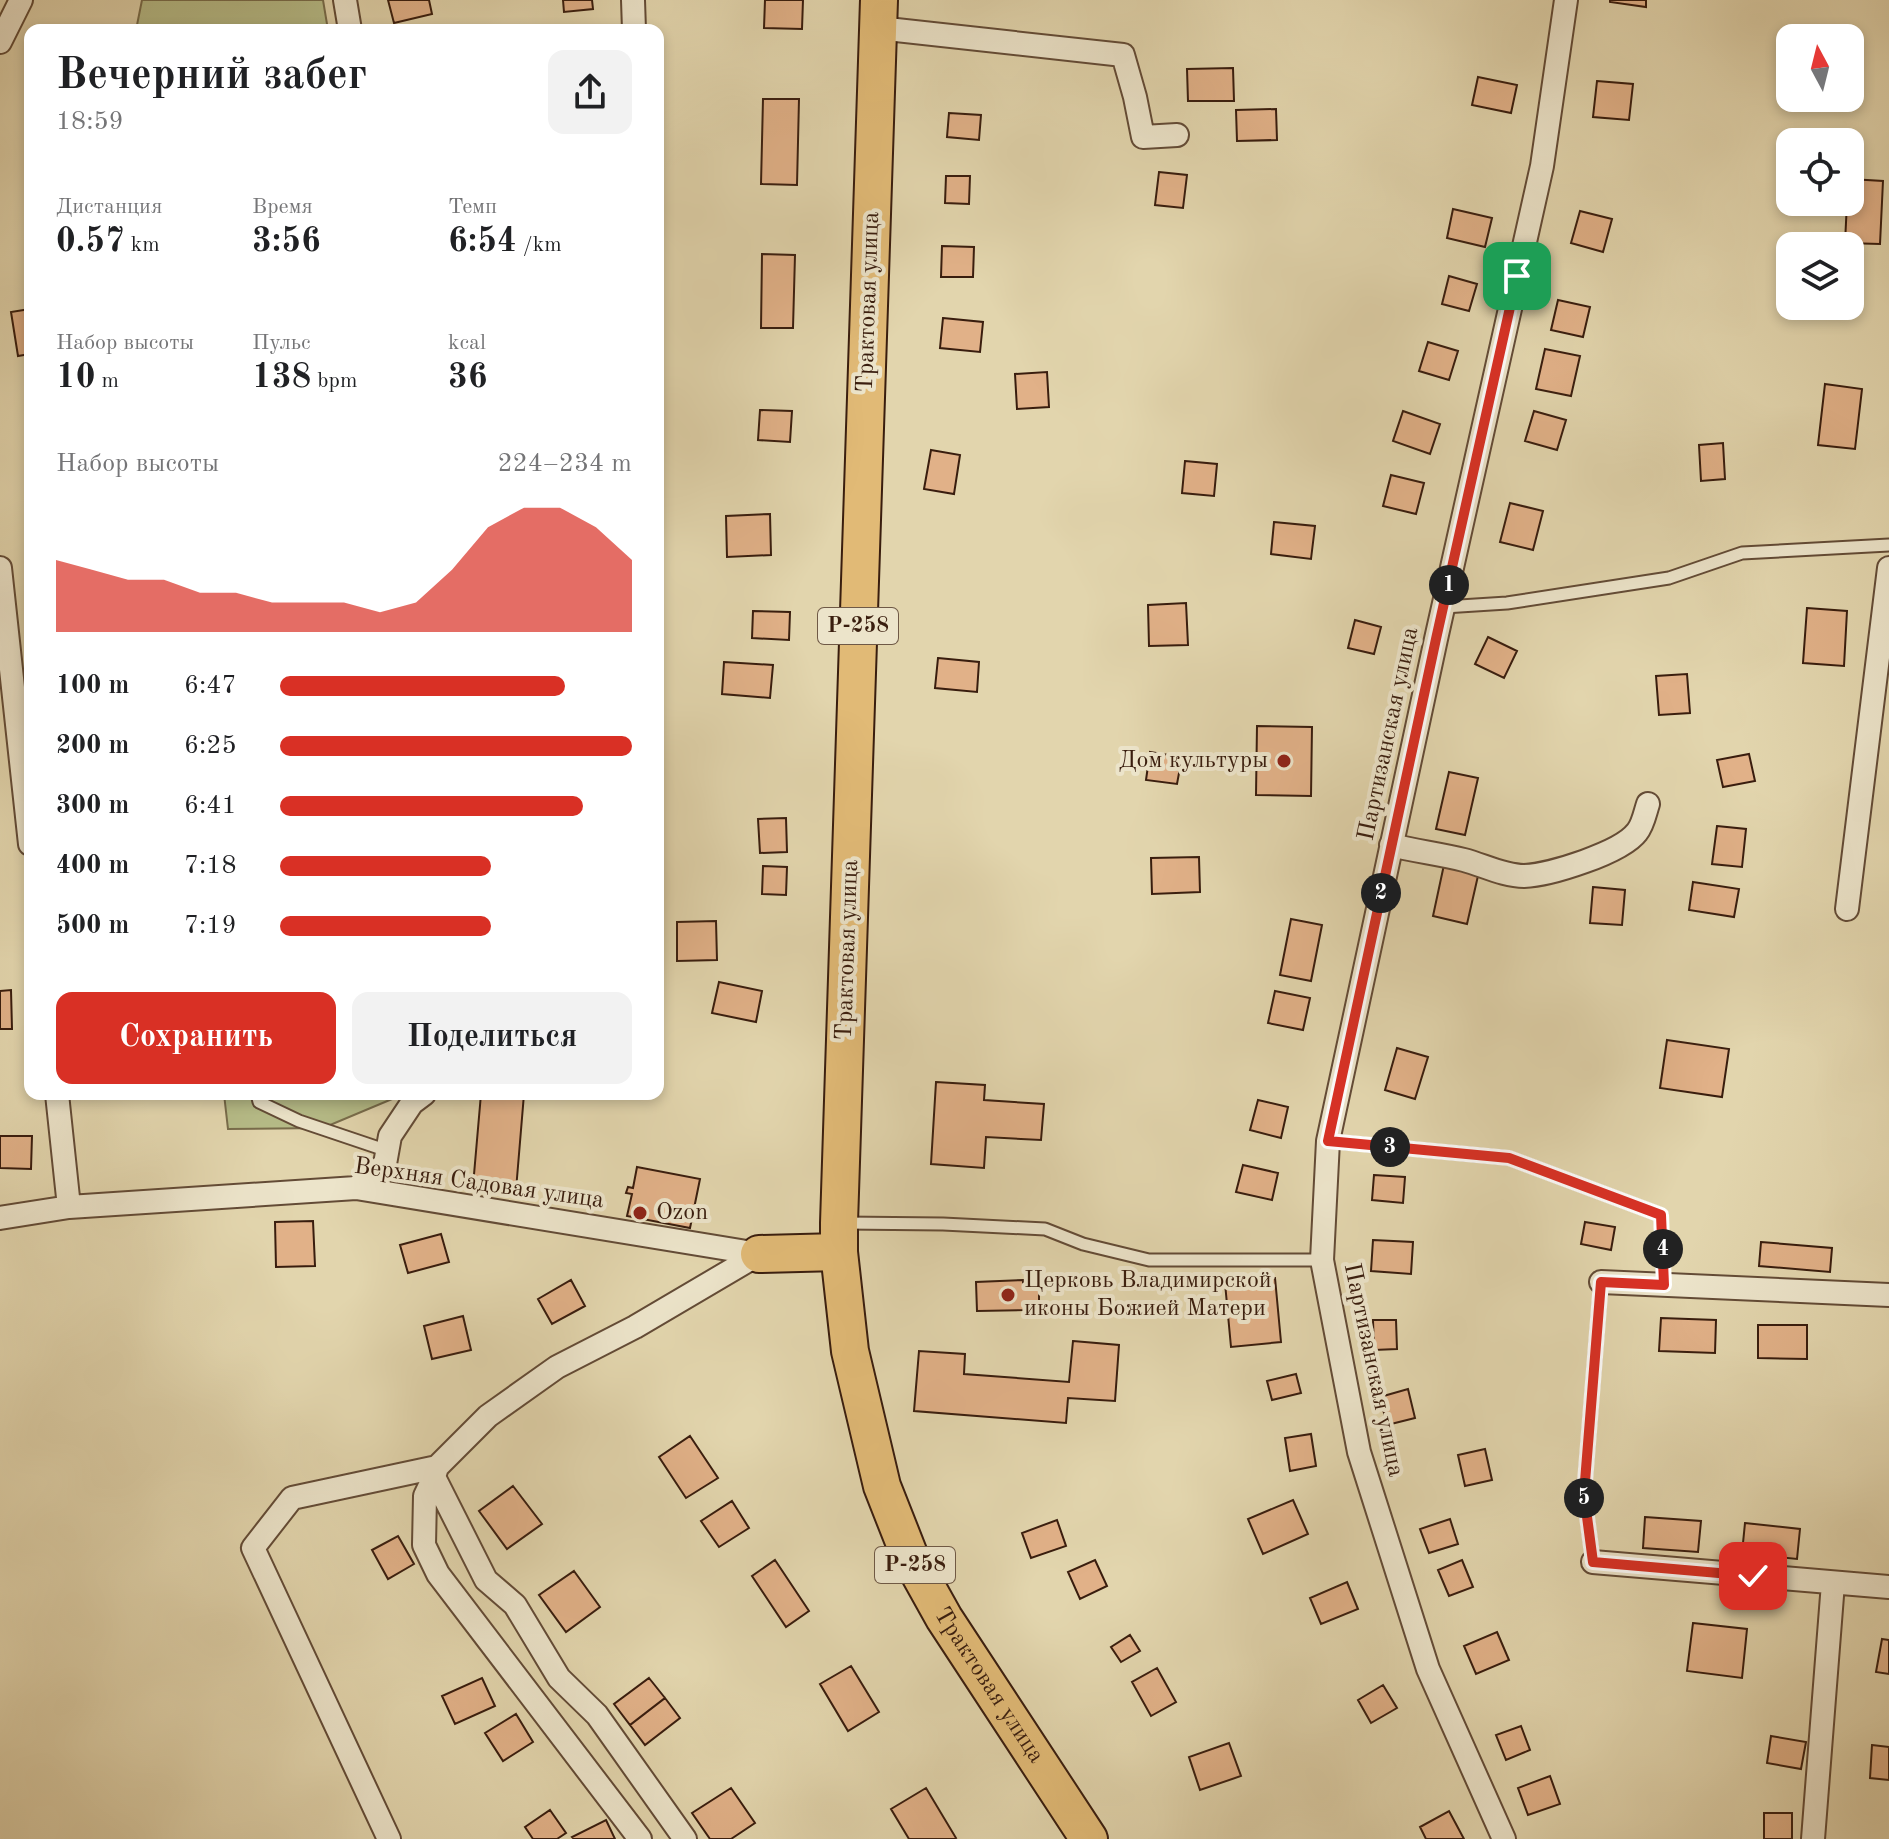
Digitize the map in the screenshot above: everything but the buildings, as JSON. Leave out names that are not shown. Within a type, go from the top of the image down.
[{"type":"highway","name":"Трактовая улица","points":[[879,14],[839,1237],[850,1351],[882,1486],[910,1557],[944,1618],[1089,1839]]},
{"type":"highway","points":[[759,1254],[839,1237]]},
{"type":"street","points":[[0,42],[21,0]]},
{"type":"street","points":[[345,0],[349,24]]},
{"type":"street","points":[[633,0],[634,24]]},
{"type":"street","name":"Партизанская улица","points":[[1504,1839],[1428,1669],[1359,1452],[1322,1260],[1328,1141],[1542,166],[1566,0]]},
{"type":"street","points":[[879,14],[1123,55],[1143,137],[1177,135]]},
{"type":"street","points":[[0,568],[24,789]]},
{"type":"street","points":[[1847,909],[1889,568]]},
{"type":"street","points":[[1391,845],[1460,859],[1509,874],[1535,874],[1599,856],[1629,841],[1639,830],[1648,804]]},
{"type":"street","points":[[58,1100],[69,1207]]},
{"type":"street","points":[[356,1188],[385,1164],[390,1136],[416,1100]]},
{"type":"street","name":"Верхняя Садовая улица","points":[[0,1218],[69,1207],[356,1188],[759,1254]]},
{"type":"street","points":[[640,1839],[438,1574],[424,1545],[425,1496],[436,1472],[488,1416],[557,1367],[635,1327],[759,1254]]},
{"type":"street","points":[[1601,1282],[1889,1295]]},
{"type":"street","points":[[389,1839],[253,1548],[292,1498],[436,1472]]},
{"type":"street","points":[[436,1472],[486,1580],[515,1605],[559,1678],[597,1715],[685,1839]]},
{"type":"street","points":[[1593,1562],[1889,1587]]},
{"type":"street","points":[[1813,1839],[1833,1583]]},
{"type":"lane","points":[[1444,607],[1507,603],[1669,578],[1742,553],[1889,545]]},
{"type":"lane","points":[[258,1100],[299,1121],[388,1151]]},
{"type":"lane","points":[[1328,1141],[1509,1158],[1661,1215],[1664,1285]]},
{"type":"lane","points":[[839,1237],[943,1224],[1045,1229],[1083,1244],[1149,1260],[1322,1260]]},
{"type":"lane","points":[[1593,1562],[1584,1494],[1601,1282]]},
{"type":"green space","points":[[142,0],[323,0],[327,24],[137,24]]},
{"type":"green space","points":[[225,1100],[390,1100],[323,1128],[228,1129]]},
{"type":"place","name":"Дом культуры","points":[[1284,761]]},
{"type":"place","name":"Ozon","points":[[640,1213]]},
{"type":"place","name":"Церковь Владимирской иконы Божией Матери","points":[[1008,1295]]},
{"type":"route","points":[[1517,276],[1328,1141],[1509,1158],[1661,1215],[1664,1285],[1601,1282],[1584,1494],[1593,1562],[1753,1576]]}]
